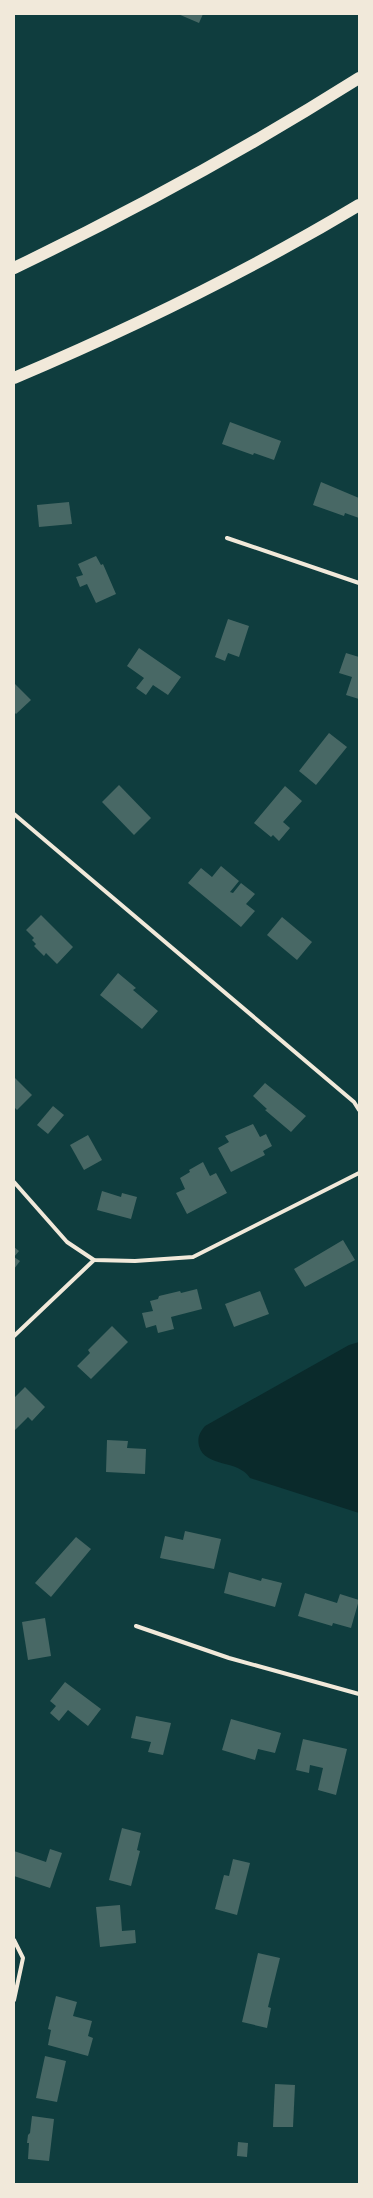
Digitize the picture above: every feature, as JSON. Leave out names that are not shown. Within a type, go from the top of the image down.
[{"type":"highway","points":[[14,268],[183,182],[243,149],[359,78]]},
{"type":"highway","points":[[14,378],[188,297],[279,250],[359,205]]},
{"type":"street","points":[[227,538],[359,582]]},
{"type":"street","points":[[14,814],[348,1097],[359,1110]]},
{"type":"street","points":[[14,1182],[67,1242],[94,1260],[135,1261],[193,1257],[359,1173]]},
{"type":"street","points":[[14,1336],[94,1260]]},
{"type":"street","points":[[136,1626],[229,1658],[359,1694]]},
{"type":"street","points":[[14,1940],[23,1958],[14,2000]]},
{"type":"water","points":[[359,1342],[359,1513],[250,1478],[245,1472],[238,1468],[215,1461],[202,1453],[198,1440],[200,1433],[205,1426],[349,1345]]},
{"type":"building","points":[[178,14],[203,14],[199,23]]},
{"type":"building","points":[[230,422],[281,441],[274,460],[254,453],[253,455],[222,444]]},
{"type":"building","points":[[321,482],[359,498],[359,518],[345,513],[344,516],[313,505]]},
{"type":"building","points":[[69,502],[72,524],[39,527],[37,505]]},
{"type":"building","points":[[96,556],[101,565],[103,564],[116,594],[96,603],[87,584],[80,587],[76,577],[83,575],[78,564]]},
{"type":"building","points":[[228,619],[249,626],[239,657],[228,653],[225,661],[215,657]]},
{"type":"building","points":[[139,648],[181,677],[168,695],[153,685],[146,695],[136,688],[144,678],[127,666]]},
{"type":"building","points":[[346,653],[359,657],[359,699],[346,695],[352,677],[339,673]]},
{"type":"building","points":[[14,683],[31,700],[16,714],[14,712]]},
{"type":"building","points":[[329,733],[347,747],[316,785],[299,771]]},
{"type":"building","points":[[119,785],[151,818],[134,835],[102,802]]},
{"type":"building","points":[[285,786],[302,801],[283,822],[290,828],[279,841],[273,835],[271,837],[254,823]]},
{"type":"building","points":[[221,866],[239,881],[230,892],[233,893],[241,883],[255,894],[246,904],[255,911],[241,927],[188,883],[201,868],[212,877]]},
{"type":"building","points":[[41,915],[73,947],[57,964],[46,953],[44,956],[34,946],[36,944],[32,940],[34,938],[26,930]]},
{"type":"building","points":[[282,917],[312,942],[297,960],[267,935]]},
{"type":"building","points":[[118,973],[136,988],[133,990],[158,1011],[142,1029],[100,995]]},
{"type":"building","points":[[14,1077],[32,1095],[17,1110],[14,1107]]},
{"type":"building","points":[[265,1083],[306,1116],[291,1132],[265,1110],[267,1109],[253,1096]]},
{"type":"building","points":[[53,1106],[64,1115],[48,1134],[37,1125]]},
{"type":"building","points":[[253,1124],[260,1137],[266,1134],[272,1146],[263,1151],[265,1155],[231,1172],[218,1148],[229,1142],[225,1136]]},
{"type":"building","points":[[88,1135],[102,1160],[84,1170],[70,1145]]},
{"type":"building","points":[[203,1162],[210,1176],[216,1173],[227,1193],[187,1214],[176,1193],[185,1189],[180,1178],[190,1172],[189,1170]]},
{"type":"building","points":[[102,1191],[121,1197],[122,1193],[137,1197],[131,1219],[97,1210]]},
{"type":"building","points":[[343,1240],[355,1260],[305,1287],[294,1269]]},
{"type":"building","points":[[14,1247],[19,1251],[14,1257]]},
{"type":"building","points":[[14,1257],[20,1261],[14,1269]]},
{"type":"building","points":[[197,1289],[202,1309],[171,1317],[174,1329],[158,1333],[156,1325],[146,1328],[142,1313],[153,1311],[150,1301],[158,1299],[159,1296]]},
{"type":"building","points":[[260,1291],[269,1314],[234,1327],[225,1304]]},
{"type":"building","points":[[112,1326],[128,1342],[91,1379],[77,1366],[90,1353],[88,1350]]},
{"type":"building","points":[[25,1387],[45,1407],[32,1421],[28,1417],[14,1431],[14,1398]]},
{"type":"building","points":[[107,1440],[128,1441],[127,1448],[146,1449],[145,1474],[106,1472]]},
{"type":"building","points":[[185,1531],[221,1539],[214,1569],[160,1558],[165,1536],[183,1540]]},
{"type":"building","points":[[76,1537],[91,1549],[51,1597],[35,1583]]},
{"type":"building","points":[[229,1572],[261,1581],[262,1578],[282,1583],[275,1607],[224,1593]]},
{"type":"building","points":[[305,1593],[337,1603],[340,1594],[359,1600],[351,1628],[333,1623],[332,1626],[298,1616]]},
{"type":"building","points":[[45,1618],[51,1656],[28,1660],[22,1622]]},
{"type":"building","points":[[65,1682],[101,1709],[88,1726],[68,1710],[59,1721],[50,1713],[56,1706],[50,1701]]},
{"type":"building","points":[[136,1716],[171,1723],[163,1755],[148,1752],[151,1742],[131,1738]]},
{"type":"building","points":[[231,1719],[281,1733],[275,1753],[258,1749],[255,1760],[222,1750]]},
{"type":"building","points":[[303,1739],[347,1749],[336,1795],[318,1790],[323,1768],[310,1765],[309,1773],[296,1770]]},
{"type":"building","points":[[122,1828],[141,1833],[137,1850],[140,1851],[131,1886],[109,1880]]},
{"type":"building","points":[[50,1849],[62,1853],[50,1888],[14,1876],[14,1851],[46,1862]]},
{"type":"building","points":[[233,1859],[250,1863],[237,1915],[215,1909],[224,1875],[229,1876]]},
{"type":"building","points":[[120,1905],[122,1931],[135,1930],[136,1943],[100,1947],[96,1907]]},
{"type":"building","points":[[258,1953],[280,1958],[268,2007],[271,2008],[267,2028],[242,2022]]},
{"type":"building","points":[[56,1996],[77,2002],[73,2016],[92,2021],[88,2036],[93,2038],[88,2056],[48,2045],[51,2030],[48,2029]]},
{"type":"building","points":[[45,2056],[66,2061],[57,2102],[36,2098]]},
{"type":"building","points":[[275,2084],[295,2085],[293,2127],[273,2127]]},
{"type":"building","points":[[32,2116],[54,2119],[49,2161],[28,2159],[29,2143],[27,2143]]},
{"type":"building","points":[[238,2142],[248,2143],[247,2157],[237,2156]]}]
